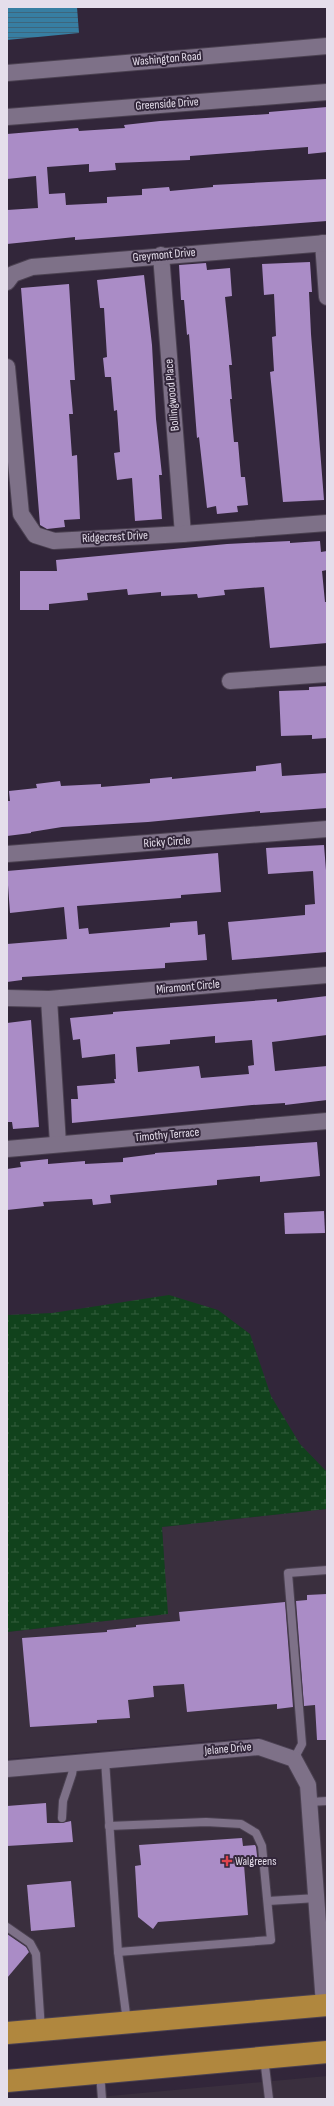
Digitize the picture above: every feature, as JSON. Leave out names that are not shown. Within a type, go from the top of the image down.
[{"type":"highway","points":[[7,2033],[326,2005]]},
{"type":"highway","points":[[7,2081],[327,2052]]},
{"type":"street","name":"Washington Road","points":[[7,73],[327,46]]},
{"type":"street","name":"Greenside Drive","points":[[7,117],[327,92]]},
{"type":"street","name":"Greymont Drive","points":[[7,282],[13,274],[32,267],[161,255],[325,243]]},
{"type":"street","points":[[325,243],[327,297]]},
{"type":"street","name":"Bollingwood Place","points":[[161,255],[183,534]]},
{"type":"street","points":[[7,368],[9,409]]},
{"type":"street","name":"Ridgecrest Drive","points":[[9,409],[21,514],[35,535],[54,540],[183,534],[327,523]]},
{"type":"street","points":[[230,681],[327,674]]},
{"type":"street","name":"Ricky Circle","points":[[7,854],[327,829]]},
{"type":"street","name":"Miramont Circle","points":[[49,999],[327,975]]},
{"type":"street","points":[[7,998],[49,999],[58,1144]]},
{"type":"street","name":"Timothy Terrace","points":[[7,1149],[327,1121]]},
{"type":"street","name":"Jelane Drive","points":[[7,1769],[259,1746],[294,1759]]},
{"type":"street","points":[[294,1759],[308,1785],[316,1898],[326,2005]]},
{"type":"lane","points":[[294,1759],[302,1744],[288,1573],[327,1570]]},
{"type":"lane","points":[[105,1760],[118,1952],[127,2022]]},
{"type":"lane","points":[[62,1818],[63,1801],[74,1763]]},
{"type":"lane","points":[[310,1802],[327,1801]]},
{"type":"lane","points":[[109,1826],[206,1822],[241,1824],[256,1833],[262,1846],[272,1940],[118,1952]]},
{"type":"lane","points":[[268,1901],[316,1898]]},
{"type":"lane","points":[[7,1927],[30,1943],[36,1954],[40,2030]]},
{"type":"lane","points":[[264,2058],[269,2099]]},
{"type":"lane","points":[[100,2072],[102,2099]]},
{"type":"shaded area","points":[[327,1509],[327,1930],[317,1785],[301,1754],[296,1750],[258,1737],[7,1759],[7,1632],[167,1614],[162,1527]]},
{"type":"shaded area","points":[[258,1756],[289,1767],[300,1788],[315,1996],[7,2024],[7,1778]]},
{"type":"shaded area","points":[[327,2076],[327,2099],[77,2099]]},
{"type":"green space","points":[[169,1295],[218,1310],[250,1334],[271,1396],[300,1444],[327,1472],[327,1509],[162,1527],[168,1614],[7,1632],[7,1315],[52,1313]]},
{"type":"water","points":[[7,7],[77,7],[79,33],[7,40]]},
{"type":"building","points":[[327,107],[327,152],[308,154],[308,147],[190,156],[190,160],[115,163],[116,170],[89,172],[89,164],[47,167],[49,194],[65,193],[66,205],[107,203],[107,197],[142,195],[142,189],[169,187],[170,191],[213,187],[213,185],[327,179],[327,221],[75,240],[75,237],[7,244],[7,210],[38,208],[36,176],[7,179],[7,134],[78,128],[79,131],[125,128],[124,125],[160,121],[269,114],[269,112]]},
{"type":"building","points":[[310,262],[312,292],[309,292],[311,334],[324,500],[283,502],[270,372],[274,371],[272,337],[276,336],[274,294],[264,295],[262,264]]},
{"type":"building","points":[[206,263],[207,270],[230,268],[232,296],[225,297],[232,365],[229,365],[232,399],[230,399],[234,442],[238,442],[241,477],[245,477],[248,505],[237,506],[238,512],[217,514],[216,506],[207,508],[199,437],[197,438],[189,334],[187,335],[184,300],[181,300],[179,265]]},
{"type":"building","points":[[144,275],[152,345],[156,419],[162,475],[159,475],[162,519],[135,521],[132,478],[117,480],[114,453],[120,452],[117,410],[114,411],[111,377],[105,377],[103,358],[107,357],[104,308],[100,308],[97,280]]},
{"type":"building","points":[[69,284],[75,380],[70,380],[73,414],[69,414],[72,456],[77,455],[80,519],[64,520],[65,527],[47,529],[40,525],[21,288]]},
{"type":"building","points":[[290,541],[290,543],[320,541],[321,552],[327,551],[327,570],[322,571],[325,602],[327,602],[327,643],[270,648],[264,587],[224,590],[225,595],[198,598],[197,594],[161,596],[161,592],[128,595],[127,589],[87,593],[88,600],[49,604],[49,610],[20,610],[20,571],[57,571],[56,560],[227,544]]},
{"type":"building","points":[[327,686],[327,738],[312,739],[312,735],[281,736],[279,691],[309,690],[309,687]]},
{"type":"building","points":[[281,763],[282,776],[327,773],[327,808],[260,813],[260,811],[148,822],[62,827],[7,836],[7,801],[10,801],[9,791],[37,788],[36,784],[60,781],[61,786],[101,784],[101,787],[150,783],[150,779],[172,777],[172,779],[256,771],[256,766]]},
{"type":"building","points":[[324,845],[327,883],[327,952],[232,960],[228,922],[305,915],[305,905],[315,904],[313,871],[268,874],[266,848]]},
{"type":"building","points":[[218,853],[221,892],[181,895],[181,898],[77,906],[79,929],[88,928],[89,934],[170,927],[170,923],[197,921],[198,935],[205,934],[207,960],[165,963],[165,968],[22,977],[22,980],[7,982],[7,944],[67,939],[64,907],[10,913],[7,871]]},
{"type":"building","points":[[327,996],[327,1035],[272,1042],[275,1071],[327,1066],[327,1100],[285,1105],[285,1103],[252,1105],[72,1123],[71,1099],[78,1099],[77,1086],[115,1083],[114,1079],[116,1079],[115,1054],[82,1058],[80,1039],[73,1040],[70,1018],[113,1014],[113,1012],[277,999],[277,1002]],"holes":[[[215,1036],[215,1043],[252,1040],[254,1065],[248,1066],[249,1074],[201,1078],[199,1066],[138,1072],[136,1047],[170,1044],[170,1040]]]},
{"type":"building","points":[[31,1020],[39,1127],[13,1129],[12,1122],[7,1122],[7,1023]]},
{"type":"building","points":[[317,1142],[320,1176],[260,1182],[260,1176],[217,1180],[217,1185],[110,1195],[111,1203],[93,1205],[92,1199],[43,1202],[44,1206],[7,1210],[7,1169],[21,1167],[20,1162],[48,1159],[48,1164],[85,1161],[85,1164],[123,1162],[123,1158],[155,1153]]},
{"type":"building","points":[[324,1211],[325,1233],[285,1234],[284,1213]]},
{"type":"building","points":[[327,1594],[327,1740],[317,1740],[315,1705],[304,1706],[296,1601],[307,1600],[307,1595]]},
{"type":"building","points":[[285,1602],[293,1707],[277,1709],[277,1704],[187,1712],[184,1684],[153,1686],[154,1697],[128,1700],[130,1718],[97,1720],[97,1723],[30,1727],[22,1638],[107,1632],[107,1630],[136,1627],[136,1625],[180,1621],[179,1612]]},
{"type":"building","points":[[46,1803],[47,1823],[62,1823],[71,1821],[73,1842],[7,1846],[7,1806]]},
{"type":"building","name":"Walgreens","points":[[242,1838],[243,1846],[255,1845],[258,1864],[244,1865],[248,1915],[158,1922],[153,1929],[138,1917],[135,1866],[141,1865],[139,1845]]},
{"type":"building","points":[[71,1881],[75,1927],[31,1931],[27,1885]]},
{"type":"building","points":[[7,1934],[26,1947],[29,1952],[7,1978]]},
{"type":"place","name":"Walgreens","points":[[227,1861]]}]
